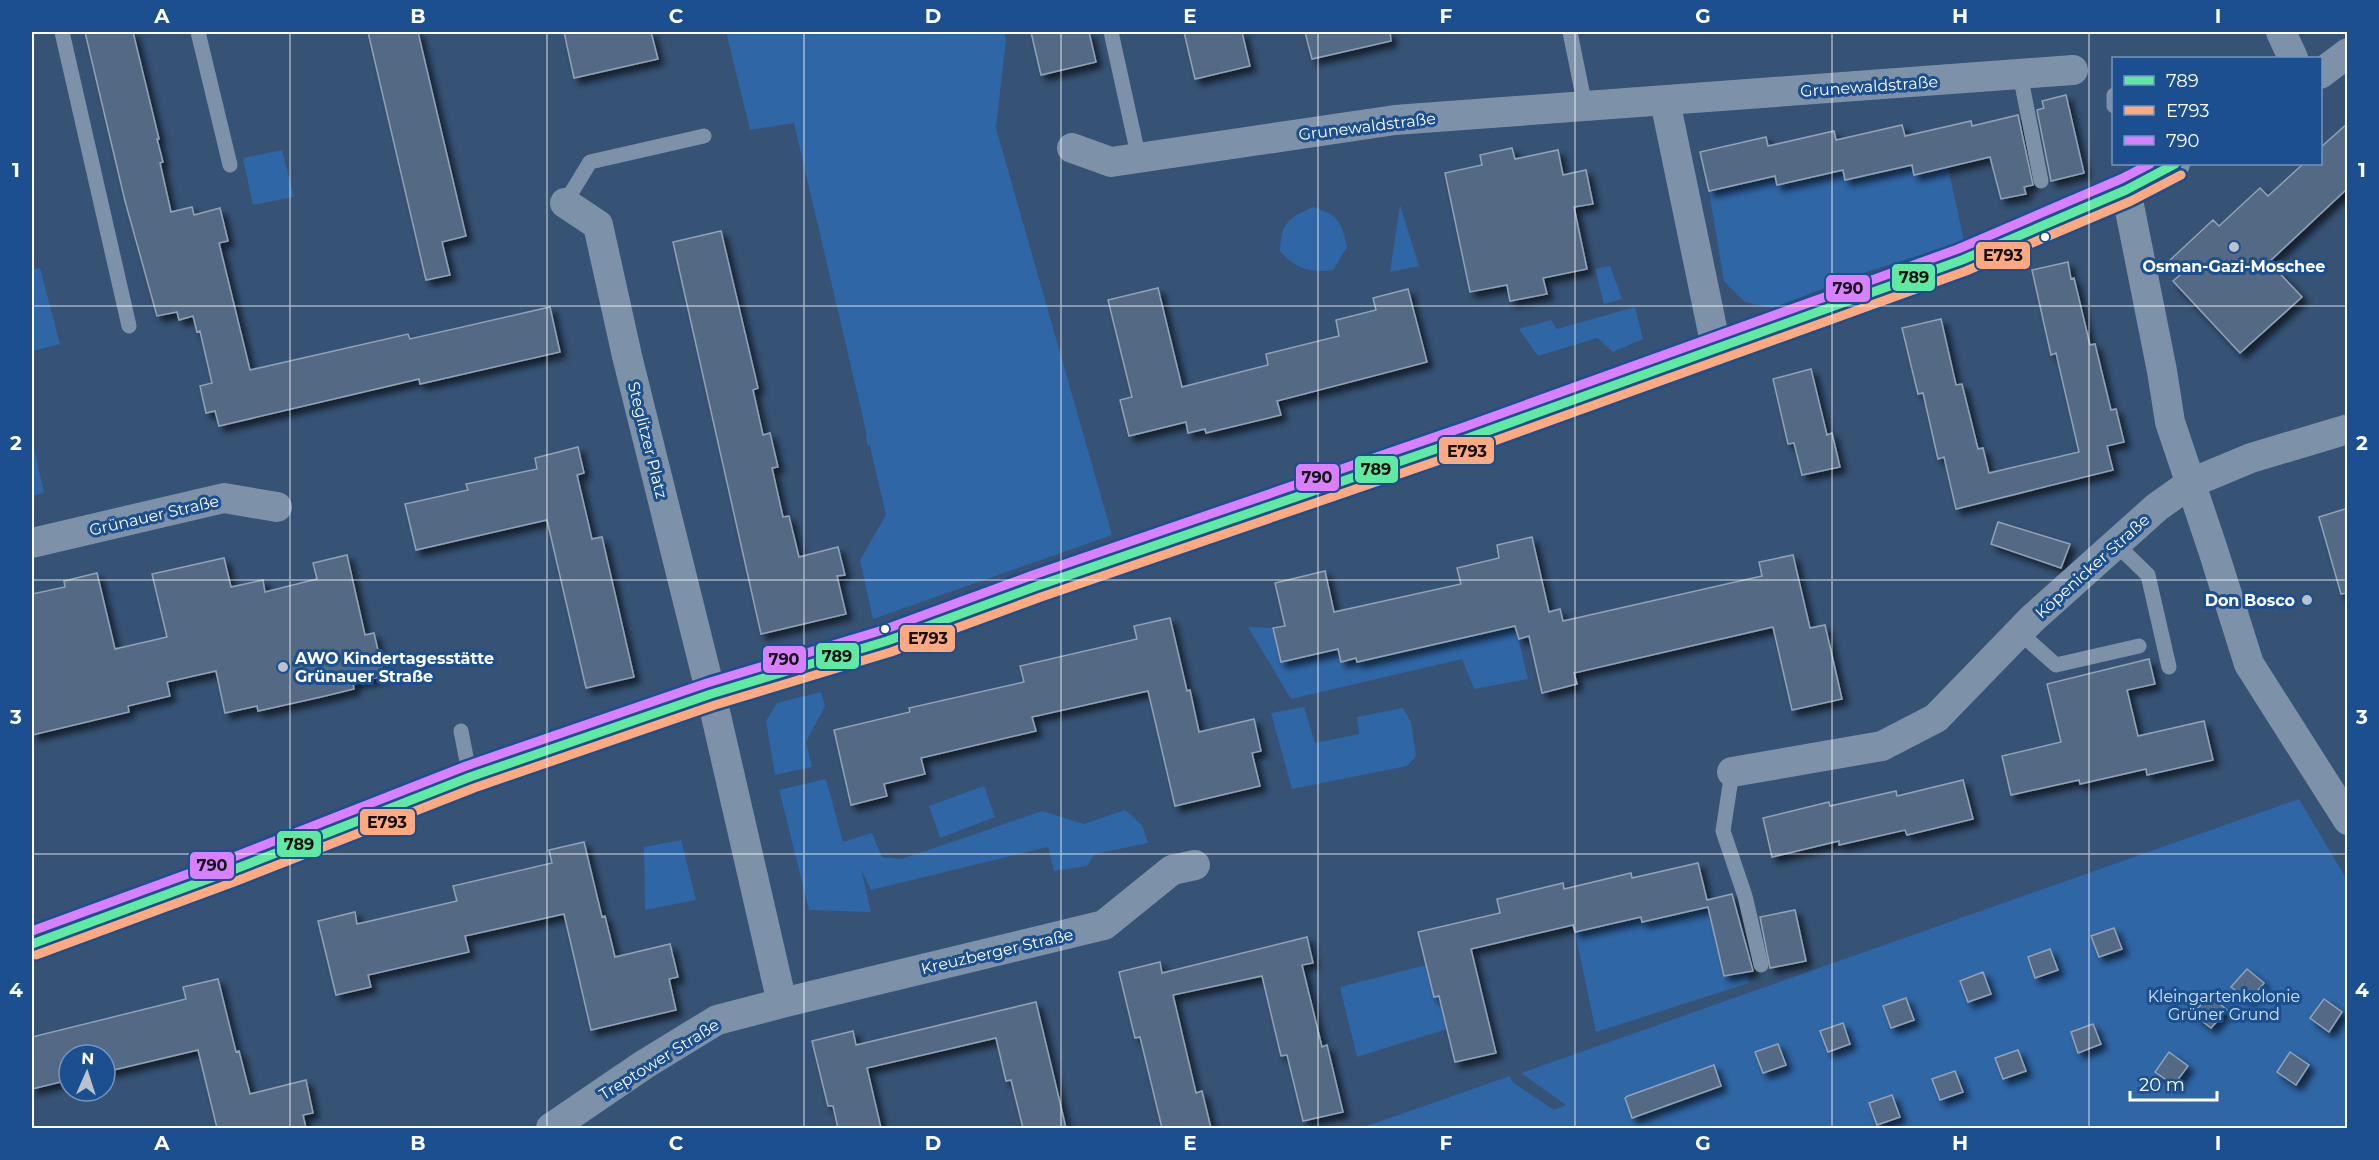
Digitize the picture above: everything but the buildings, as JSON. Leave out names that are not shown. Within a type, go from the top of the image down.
[{"type":"street","points":[[2281,32],[2293,57]]},
{"type":"street","points":[[2322,72],[2348,53]]},
{"type":"street","name":"Grunewaldstraße","points":[[1072,148],[1111,162],[1395,120],[2073,70]]},
{"type":"street","points":[[1665,101],[1716,347]]},
{"type":"street","points":[[32,944],[230,871],[470,777],[711,694],[880,643],[1037,586],[1468,438],[1716,347],[1962,261],[2126,190],[2173,165]]},
{"type":"street","points":[[2126,190],[2170,422],[2249,664],[2348,820]]},
{"type":"street","name":"Steglitzer Platz","points":[[564,203],[598,225],[627,356],[711,694]]},
{"type":"street","name":"Köpenicker Straße","points":[[1732,772],[1882,746],[1936,718],[2019,632],[2157,507],[2191,483],[2251,458],[2348,429]]},
{"type":"street","name":"Grünauer Straße","points":[[32,543],[224,498],[277,507]]},
{"type":"street","points":[[711,694],[782,1003]]},
{"type":"street","name":"Kreuzberger Straße","points":[[782,1003],[1104,925],[1172,870],[1195,865]]},
{"type":"street","name":"Treptower Straße","points":[[551,1128],[645,1064],[717,1020],[782,1003]]},
{"type":"lane","points":[[62,32],[129,326]]},
{"type":"lane","points":[[198,32],[230,165]]},
{"type":"lane","points":[[1111,32],[1139,159]]},
{"type":"lane","points":[[1570,32],[1585,106]]},
{"type":"lane","points":[[2020,74],[2041,181]]},
{"type":"lane","points":[[564,203],[590,162],[704,136]]},
{"type":"lane","points":[[2116,544],[2148,574],[2169,666]]},
{"type":"lane","points":[[2019,632],[2056,664],[2139,646]]},
{"type":"lane","points":[[461,731],[470,777]]},
{"type":"lane","points":[[1732,772],[1723,831],[1745,896],[1761,965]]},
{"type":"green space","points":[[726,32],[1004,32],[1006,39],[996,128],[1112,535],[873,619],[860,560],[886,515],[870,446],[867,444],[866,431],[794,123],[750,130]]},
{"type":"green space","points":[[282,150],[294,197],[253,205],[243,158]]},
{"type":"green space","points":[[1912,164],[1914,175],[1948,167],[1964,241],[1866,272],[1772,308],[1745,302],[1724,281],[1709,191],[1775,175],[1843,170],[1845,179]]},
{"type":"green space","points":[[1400,205],[1419,266],[1390,272]]},
{"type":"green space","points":[[1313,207],[1328,213],[1338,221],[1343,231],[1347,247],[1333,270],[1317,271],[1297,266],[1280,251],[1284,228],[1292,218]]},
{"type":"green space","points":[[1610,266],[1622,299],[1604,304],[1595,269]]},
{"type":"green space","points":[[40,268],[60,344],[32,351],[32,269]]},
{"type":"green space","points":[[1635,307],[1643,339],[1613,352],[1597,338],[1538,356],[1519,329],[1551,320],[1557,329]]},
{"type":"green space","points":[[32,439],[44,493],[32,496]]},
{"type":"green space","points":[[1512,611],[1528,679],[1474,689],[1462,659],[1291,699],[1248,627],[1273,628],[1281,662],[1338,649],[1345,660],[1356,658],[1358,662],[1474,635]]},
{"type":"green space","points":[[821,692],[825,706],[806,742],[812,767],[775,775],[766,721],[777,703]]},
{"type":"green space","points":[[1304,707],[1315,743],[1359,734],[1357,717],[1403,708],[1411,722],[1416,756],[1407,766],[1292,789],[1271,713]]},
{"type":"green space","points":[[826,779],[843,842],[872,833],[882,857],[902,859],[1042,811],[1084,824],[1125,810],[1142,825],[1148,843],[1095,854],[1087,866],[1054,871],[1048,847],[871,890],[861,869],[871,912],[809,910],[779,790]]},
{"type":"green space","points":[[984,786],[995,817],[940,838],[929,806]]},
{"type":"green space","name":"Kleingartenkolonie Grüner Grund","points":[[2299,799],[2347,880],[2347,1128],[1361,1128],[1510,1076],[1512,1082],[1554,1110],[1566,1105],[1521,1073]]},
{"type":"green space","points":[[681,840],[696,900],[645,910],[644,847]]},
{"type":"green space","points":[[1708,907],[1724,976],[1747,971],[1749,983],[1596,1032],[1575,932],[1641,917],[1643,922]]},
{"type":"green space","points":[[1426,965],[1434,997],[1439,996],[1447,1029],[1357,1057],[1340,987]]},
{"type":"transit line","name":"790","points":[[32,931],[226,860],[466,766],[707,683],[883,630],[1033,575],[1464,427],[1958,249],[2121,179],[2148,165]]},
{"type":"transit line","name":"789","points":[[32,944],[230,871],[470,777],[711,694],[887,641],[1037,586],[1468,438],[1962,260],[2126,190],[2173,165]]},
{"type":"transit line","name":"E793","points":[[36,955],[234,882],[474,788],[715,705],[891,652],[1041,597],[1472,449],[1966,271],[2131,201],[2181,175]]},
{"type":"place","name":"Osman-Gazi-Moschee","points":[[2234,247]]},
{"type":"place","name":"Don Bosco","points":[[2307,600]]},
{"type":"place","name":"AWO Kindertagesstätte Grünauer Straße","points":[[283,667]]}]
